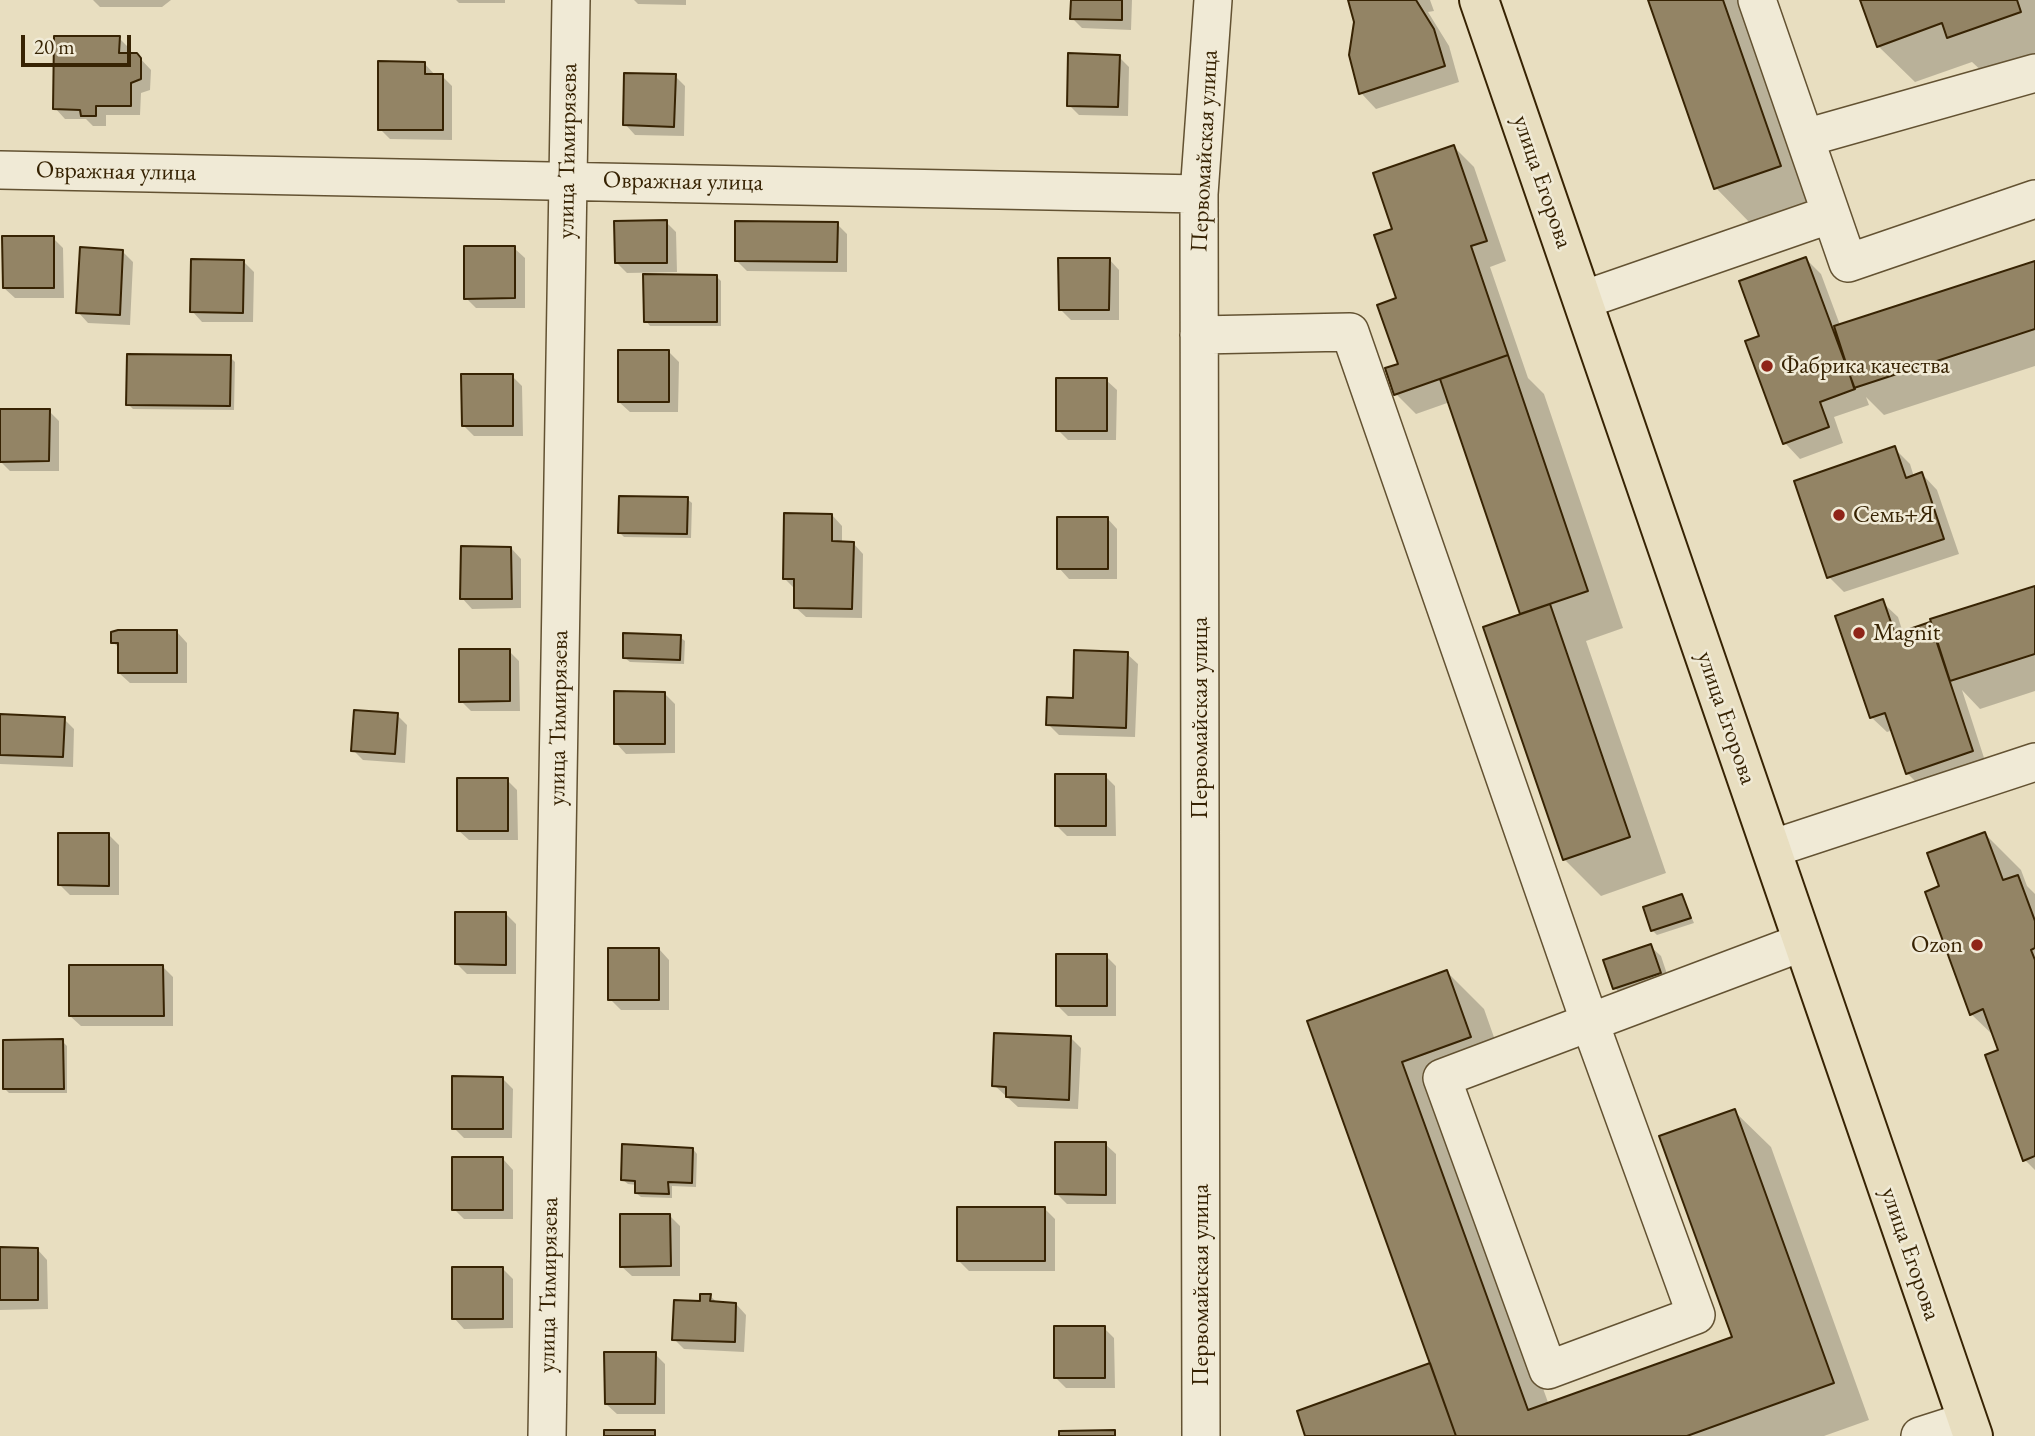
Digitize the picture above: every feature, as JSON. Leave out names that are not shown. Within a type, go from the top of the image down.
[{"type":"main road","name":"улица Егорова","points":[[1479,0],[1970,1428]]},
{"type":"street","name":"улица Тимирязева","points":[[547,1436],[571,0]]},
{"type":"street","name":"Первомайская улица","points":[[1201,1436],[1199,194],[1213,0]]},
{"type":"street","points":[[1756,0],[1848,263],[2035,199]]},
{"type":"street","points":[[1805,138],[2035,73]]},
{"type":"street","name":"Овражная улица","points":[[0,170],[1199,194]]},
{"type":"street","points":[[1583,300],[1831,214]]},
{"type":"street","points":[[1199,335],[1350,332],[1590,1023],[1696,1315],[1548,1370],[1442,1078],[1590,1023],[1803,942]]},
{"type":"street","points":[[1771,849],[2035,762]]},
{"type":"street","points":[[1920,1436],[1970,1428]]},
{"type":"building","points":[[1071,0],[1122,0],[1122,20],[1070,19]]},
{"type":"building","points":[[1348,0],[1416,0],[1434,29],[1445,66],[1359,94],[1349,55],[1354,22]]},
{"type":"building","points":[[1648,0],[1723,0],[1781,166],[1714,189]]},
{"type":"building","points":[[1860,0],[2017,0],[2021,12],[1947,38],[1942,23],[1877,47]]},
{"type":"building","points":[[54,36],[120,36],[119,53],[137,53],[141,58],[141,79],[131,83],[131,106],[96,106],[96,116],[81,116],[80,110],[53,109]]},
{"type":"building","points":[[1068,53],[1120,55],[1118,107],[1067,106]]},
{"type":"building","points":[[378,61],[425,62],[425,74],[443,74],[443,130],[378,130]]},
{"type":"building","points":[[624,73],[676,74],[674,127],[623,125]]},
{"type":"building","points":[[1454,145],[1487,241],[1471,246],[1508,355],[1394,395],[1385,368],[1398,364],[1377,305],[1396,298],[1374,235],[1392,229],[1373,173]]},
{"type":"building","points":[[667,220],[667,263],[615,263],[614,221]]},
{"type":"building","points":[[735,221],[838,222],[837,262],[735,261]]},
{"type":"building","points":[[2,236],[54,236],[54,288],[3,288]]},
{"type":"building","points":[[464,246],[515,246],[515,298],[464,299]]},
{"type":"building","points":[[80,247],[123,250],[120,315],[76,313]]},
{"type":"building","points":[[1806,257],[1855,389],[1820,402],[1829,427],[1783,444],[1745,341],[1759,336],[1739,281]]},
{"type":"building","points":[[1058,258],[1110,258],[1109,310],[1059,310]]},
{"type":"building","points":[[191,259],[244,260],[243,313],[190,312]]},
{"type":"building","points":[[2035,261],[2035,329],[1854,388],[1834,326]]},
{"type":"building","points":[[643,274],[717,275],[717,322],[644,322]]},
{"type":"building","points":[[618,350],[669,350],[669,402],[618,402]]},
{"type":"building","points":[[127,354],[231,355],[230,406],[126,405]]},
{"type":"building","points":[[1508,355],[1588,591],[1520,614],[1440,379]]},
{"type":"building","points":[[461,374],[513,374],[513,426],[462,426]]},
{"type":"building","points":[[1056,378],[1107,378],[1107,431],[1056,431]]},
{"type":"building","points":[[0,409],[50,409],[49,461],[0,462]]},
{"type":"building","points":[[1895,446],[1906,478],[1922,472],[1944,539],[1827,578],[1794,481]]},
{"type":"building","points":[[619,496],[688,497],[687,534],[618,533]]},
{"type":"building","points":[[784,513],[832,514],[832,541],[854,542],[852,609],[794,608],[794,579],[783,579]]},
{"type":"building","points":[[1057,517],[1108,517],[1108,569],[1057,569]]},
{"type":"building","points":[[461,546],[511,547],[512,599],[460,599]]},
{"type":"building","points":[[2035,586],[2035,654],[1950,681],[1930,619]]},
{"type":"building","points":[[1883,599],[1895,634],[1930,622],[1973,751],[1906,774],[1885,713],[1870,718],[1835,616]]},
{"type":"building","points":[[1550,604],[1630,837],[1563,860],[1483,627]]},
{"type":"building","points":[[177,630],[177,673],[118,673],[118,643],[111,643],[111,632]]},
{"type":"building","points":[[623,633],[681,635],[680,660],[623,658]]},
{"type":"building","points":[[459,649],[510,649],[510,701],[459,702]]},
{"type":"building","points":[[1074,650],[1128,652],[1126,728],[1046,725],[1047,697],[1073,698]]},
{"type":"building","points":[[614,691],[665,692],[665,744],[614,744]]},
{"type":"building","points":[[354,710],[398,713],[395,754],[351,751]]},
{"type":"building","points":[[0,714],[65,717],[63,757],[0,755]]},
{"type":"building","points":[[1055,774],[1106,774],[1106,826],[1055,826]]},
{"type":"building","points":[[457,778],[508,778],[508,831],[457,831]]},
{"type":"building","points":[[1985,832],[2003,880],[2018,875],[2035,921],[2035,948],[2031,950],[2035,960],[2035,1156],[2023,1161],[1985,1055],[1998,1050],[1983,1009],[1970,1015],[1925,892],[1939,886],[1927,853]]},
{"type":"building","points":[[58,833],[109,833],[109,886],[58,885]]},
{"type":"building","points":[[1682,894],[1691,918],[1651,931],[1643,907]]},
{"type":"building","points":[[455,912],[506,912],[506,965],[455,964]]},
{"type":"building","points":[[1651,944],[1661,973],[1613,989],[1603,960]]},
{"type":"building","points":[[608,948],[659,948],[659,1000],[608,1000]]},
{"type":"building","points":[[1056,954],[1107,954],[1107,1006],[1056,1006]]},
{"type":"building","points":[[69,965],[163,965],[164,1016],[69,1016]]},
{"type":"building","points":[[1447,970],[1471,1037],[1402,1062],[1528,1410],[1732,1337],[1659,1136],[1735,1109],[1834,1383],[1687,1436],[1456,1436],[1307,1021]]},
{"type":"building","points":[[994,1033],[1071,1036],[1069,1100],[1006,1097],[1006,1087],[992,1086]]},
{"type":"building","points":[[63,1039],[64,1089],[3,1089],[3,1040]]},
{"type":"building","points":[[452,1076],[503,1077],[503,1129],[452,1129]]},
{"type":"building","points":[[1055,1142],[1106,1142],[1106,1195],[1055,1194]]},
{"type":"building","points":[[622,1144],[693,1148],[692,1183],[668,1182],[669,1194],[635,1193],[635,1181],[621,1180]]},
{"type":"building","points":[[452,1157],[503,1157],[503,1210],[452,1210]]},
{"type":"building","points":[[957,1207],[1045,1207],[1045,1261],[957,1261]]},
{"type":"building","points":[[620,1214],[670,1214],[671,1266],[620,1267]]},
{"type":"building","points":[[0,1247],[38,1248],[38,1300],[0,1300]]},
{"type":"building","points":[[452,1267],[503,1267],[503,1319],[452,1319]]},
{"type":"building","points":[[700,1294],[711,1294],[710,1301],[736,1303],[735,1342],[672,1340],[674,1300],[700,1301]]},
{"type":"building","points":[[1054,1326],[1105,1326],[1105,1378],[1054,1378]]},
{"type":"building","points":[[604,1352],[656,1352],[655,1404],[605,1404]]},
{"type":"building","points":[[1430,1363],[1456,1436],[1305,1436],[1297,1411]]},
{"type":"building","points":[[604,1430],[655,1430],[655,1436],[604,1436]]},
{"type":"building","points":[[1115,1430],[1115,1436],[1059,1436],[1059,1431]]},
{"type":"place","name":"Фабрика качества","points":[[1767,366]]},
{"type":"place","name":"Семь+Я","points":[[1839,515]]},
{"type":"place","name":"Magnit","points":[[1859,633]]},
{"type":"place","name":"Ozon","points":[[1977,945]]}]
